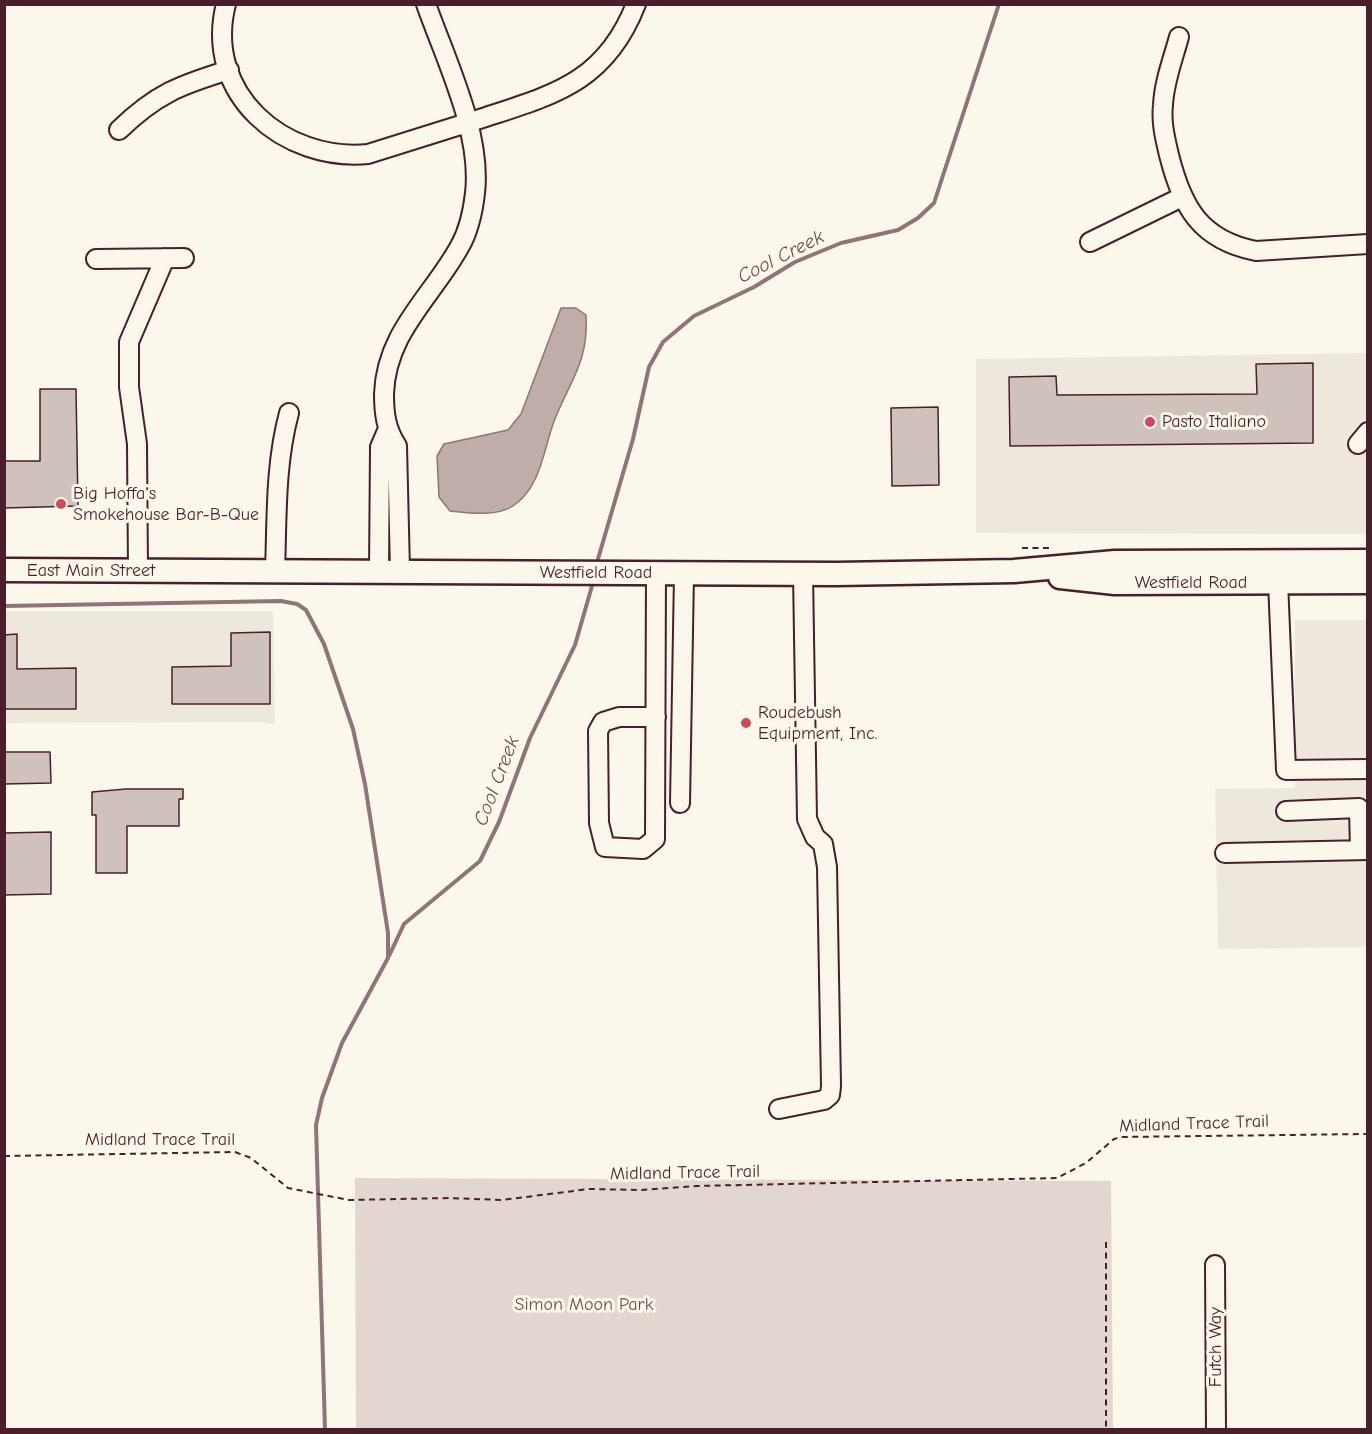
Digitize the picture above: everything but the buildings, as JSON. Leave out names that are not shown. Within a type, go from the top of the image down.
[{"type":"main road","name":"Westfield Road","points":[[178,571],[803,574],[1014,571],[1115,562],[1368,561]]},
{"type":"main road","name":"East Main Street","points":[[4,570],[178,571]]},
{"type":"main road","name":"Westfield Road","points":[[1014,571],[1115,583],[1368,582]]},
{"type":"street","points":[[226,4],[223,36],[229,70],[251,111],[289,141],[311,150],[335,155],[368,154],[545,98],[568,87],[589,73],[619,40],[636,4]]},
{"type":"street","points":[[389,571],[380,447],[387,431],[385,372],[390,355],[403,328],[460,246],[472,212],[476,156],[426,4]]},
{"type":"street","points":[[1179,37],[1167,81],[1162,118],[1182,197],[1191,214],[1203,227],[1241,248],[1270,251],[1368,244]]},
{"type":"street","points":[[118,130],[155,98],[191,82],[229,70]]},
{"type":"street","points":[[1090,242],[1182,197]]},
{"type":"street","points":[[138,571],[137,444],[129,387],[129,342],[165,258]]},
{"type":"street","points":[[96,259],[184,258]]},
{"type":"street","points":[[275,571],[281,442],[289,413]]},
{"type":"street","points":[[656,573],[656,717],[655,839],[643,849],[605,847],[599,823],[598,732],[603,722],[619,717],[656,717]]},
{"type":"street","points":[[680,803],[684,574]]},
{"type":"street","points":[[779,1109],[824,1100],[830,1095],[831,1086],[827,867],[823,844],[815,837],[807,819],[803,574]]},
{"type":"street","points":[[1278,582],[1286,770],[1368,770]]},
{"type":"street","points":[[1225,853],[1364,850],[1359,808],[1286,811]]},
{"type":"street","name":"Futch Way","points":[[1215,1265],[1216,1430]]},
{"type":"path","name":"Midland Trace Trail","points":[[4,1156],[235,1152],[251,1158],[288,1188],[349,1200],[449,1198],[502,1200],[589,1189],[642,1190],[697,1186],[1057,1178],[1086,1163],[1114,1138],[1368,1134]]},
{"type":"path","points":[[1106,1242],[1106,1430]]},
{"type":"shaded area","points":[[561,308],[576,308],[586,315],[584,347],[581,360],[553,424],[535,480],[529,490],[513,506],[499,512],[450,511],[439,497],[437,456],[444,444],[508,430],[521,414]]},
{"type":"shaded area","points":[[1367,353],[1367,534],[976,533],[976,359]]},
{"type":"shaded area","points":[[5,611],[273,611],[275,724],[261,722],[5,723]]},
{"type":"shaded area","points":[[1295,620],[1367,620],[1367,947],[1218,949],[1215,789],[1295,788]]},
{"type":"green space","name":"Simon Moon Park","points":[[355,1178],[1111,1181],[1113,1429],[356,1429]]},
{"type":"waterway","name":"Cool Creek","points":[[598,559],[633,439],[649,367],[663,342],[694,316],[754,287],[795,262],[841,243],[898,230],[918,218],[934,203],[999,4]]},
{"type":"waterway","name":"Cool Creek","points":[[389,956],[404,924],[480,861],[499,822],[530,738],[575,645],[592,586]]},
{"type":"waterway","points":[[4,606],[281,601],[297,604],[306,610],[324,644],[353,729],[365,784],[388,933],[388,958],[342,1043],[322,1098],[316,1125],[325,1430]]},
{"type":"place","name":"Pasto Italiano","points":[[1150,422]]},
{"type":"place","name":"Big Hoffa's Smokehouse Bar-B-Que","points":[[61,504]]},
{"type":"place","name":"Roudebush Equipment, Inc.","points":[[746,723]]}]
